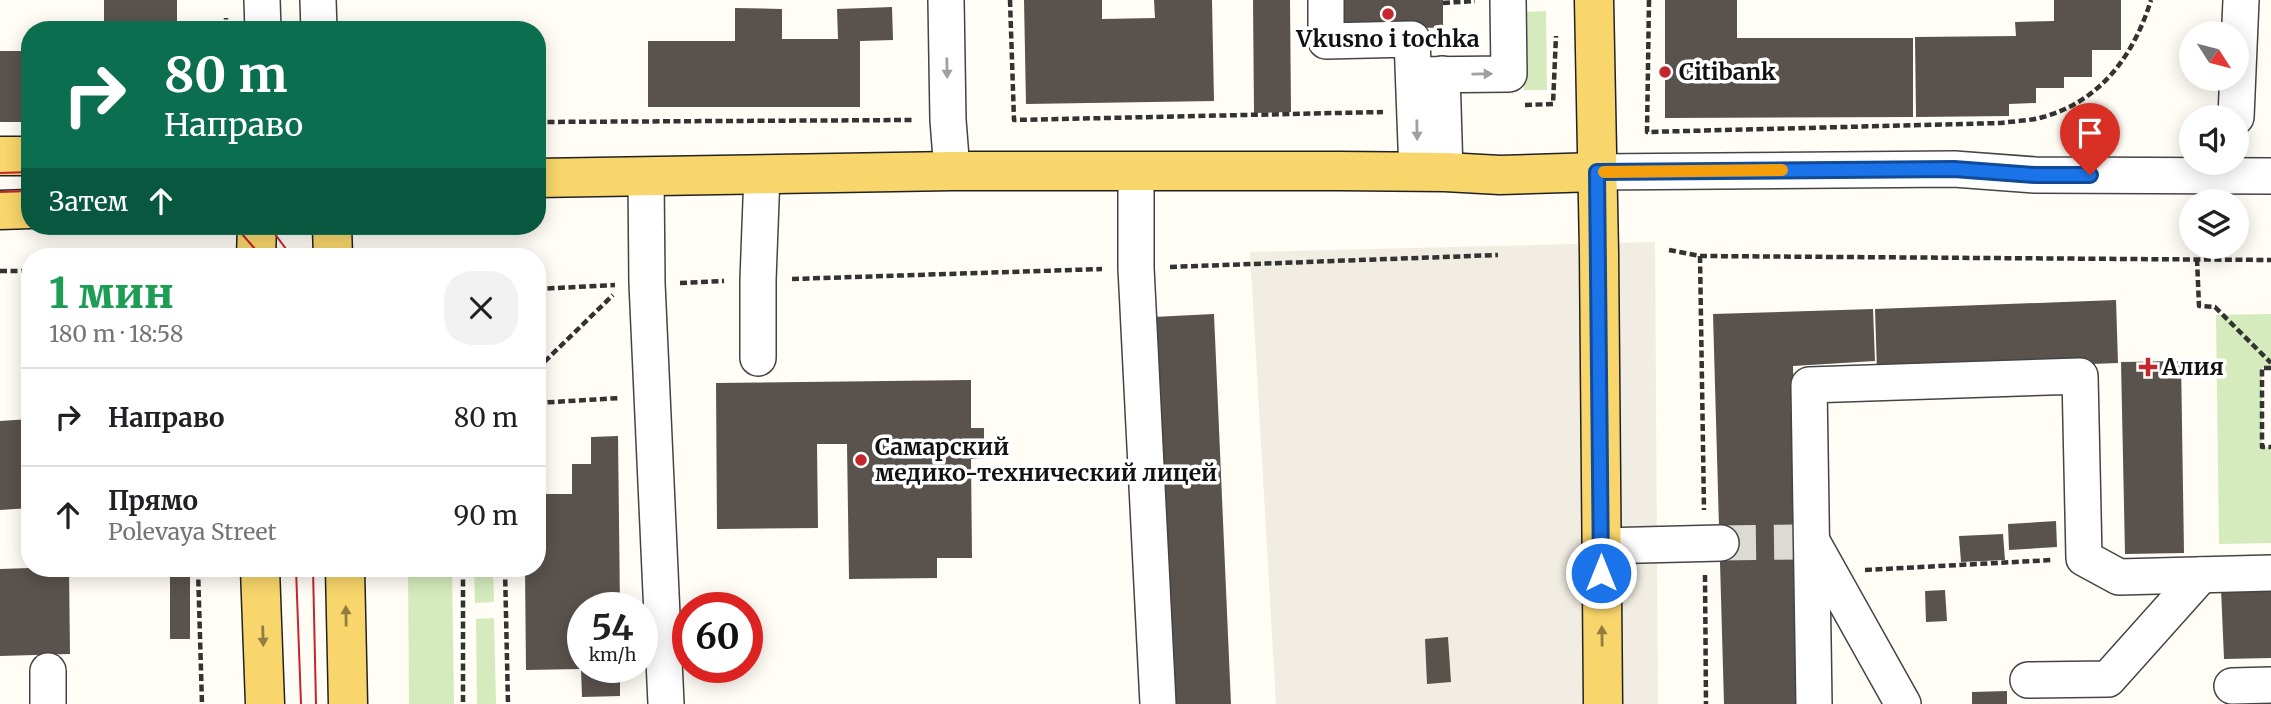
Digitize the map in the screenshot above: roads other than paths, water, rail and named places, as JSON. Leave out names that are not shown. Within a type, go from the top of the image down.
[{"type":"main road","points":[[1594,0],[1603,704]]},
{"type":"main road","points":[[0,156],[21,156]]},
{"type":"main road","points":[[546,178],[952,171],[1431,172],[1500,175],[1597,172]]},
{"type":"main road","points":[[0,210],[21,209]]},
{"type":"main road","points":[[260,577],[265,704]]},
{"type":"main road","points":[[345,577],[348,704]]},
{"type":"street","points":[[262,0],[263,21]]},
{"type":"street","points":[[318,0],[319,21]]},
{"type":"street","points":[[946,0],[948,120],[952,171]]},
{"type":"street","points":[[1326,0],[1326,41],[1412,39],[1428,75],[1431,172]]},
{"type":"street","points":[[1428,75],[1508,74],[1508,0]]},
{"type":"street","points":[[2237,105],[2241,0]]},
{"type":"street","points":[[1428,75],[1416,111],[1431,172]]},
{"type":"street","points":[[1597,172],[1954,169],[2035,175],[2179,171]]},
{"type":"street","points":[[1136,170],[1136,268],[1158,704]]},
{"type":"street","points":[[2249,172],[2271,176]]},
{"type":"street","points":[[758,358],[762,174]]},
{"type":"street","points":[[646,177],[647,284],[666,704]]},
{"type":"street","points":[[1814,704],[1805,541],[1809,385],[2080,376],[2084,558],[2119,577],[2271,573]]},
{"type":"street","points":[[1805,541],[1828,571],[1903,704]]},
{"type":"street","points":[[1601,546],[1713,543]]},
{"type":"street","points":[[2028,680],[2108,679],[2201,575]]},
{"type":"street","points":[[2232,686],[2271,685]]},
{"type":"tunnel","points":[[1721,543],[1799,542]]},
{"type":"tram line","points":[[0,173],[21,172]]},
{"type":"tram line","points":[[0,192],[21,191]]},
{"type":"tram line","points":[[243,235],[254,248]]},
{"type":"tram line","points":[[276,235],[285,248]]},
{"type":"tram line","points":[[296,577],[301,704]]},
{"type":"tram line","points":[[313,577],[316,704]]},
{"type":"place","name":"Vkusno i tochka","points":[[1388,14]]},
{"type":"place","name":"Citibank","points":[[1665,72]]},
{"type":"place","name":"Алия","points":[[2148,367]]},
{"type":"place","name":"Самарский медико-технический лицей","points":[[861,460]]}]
